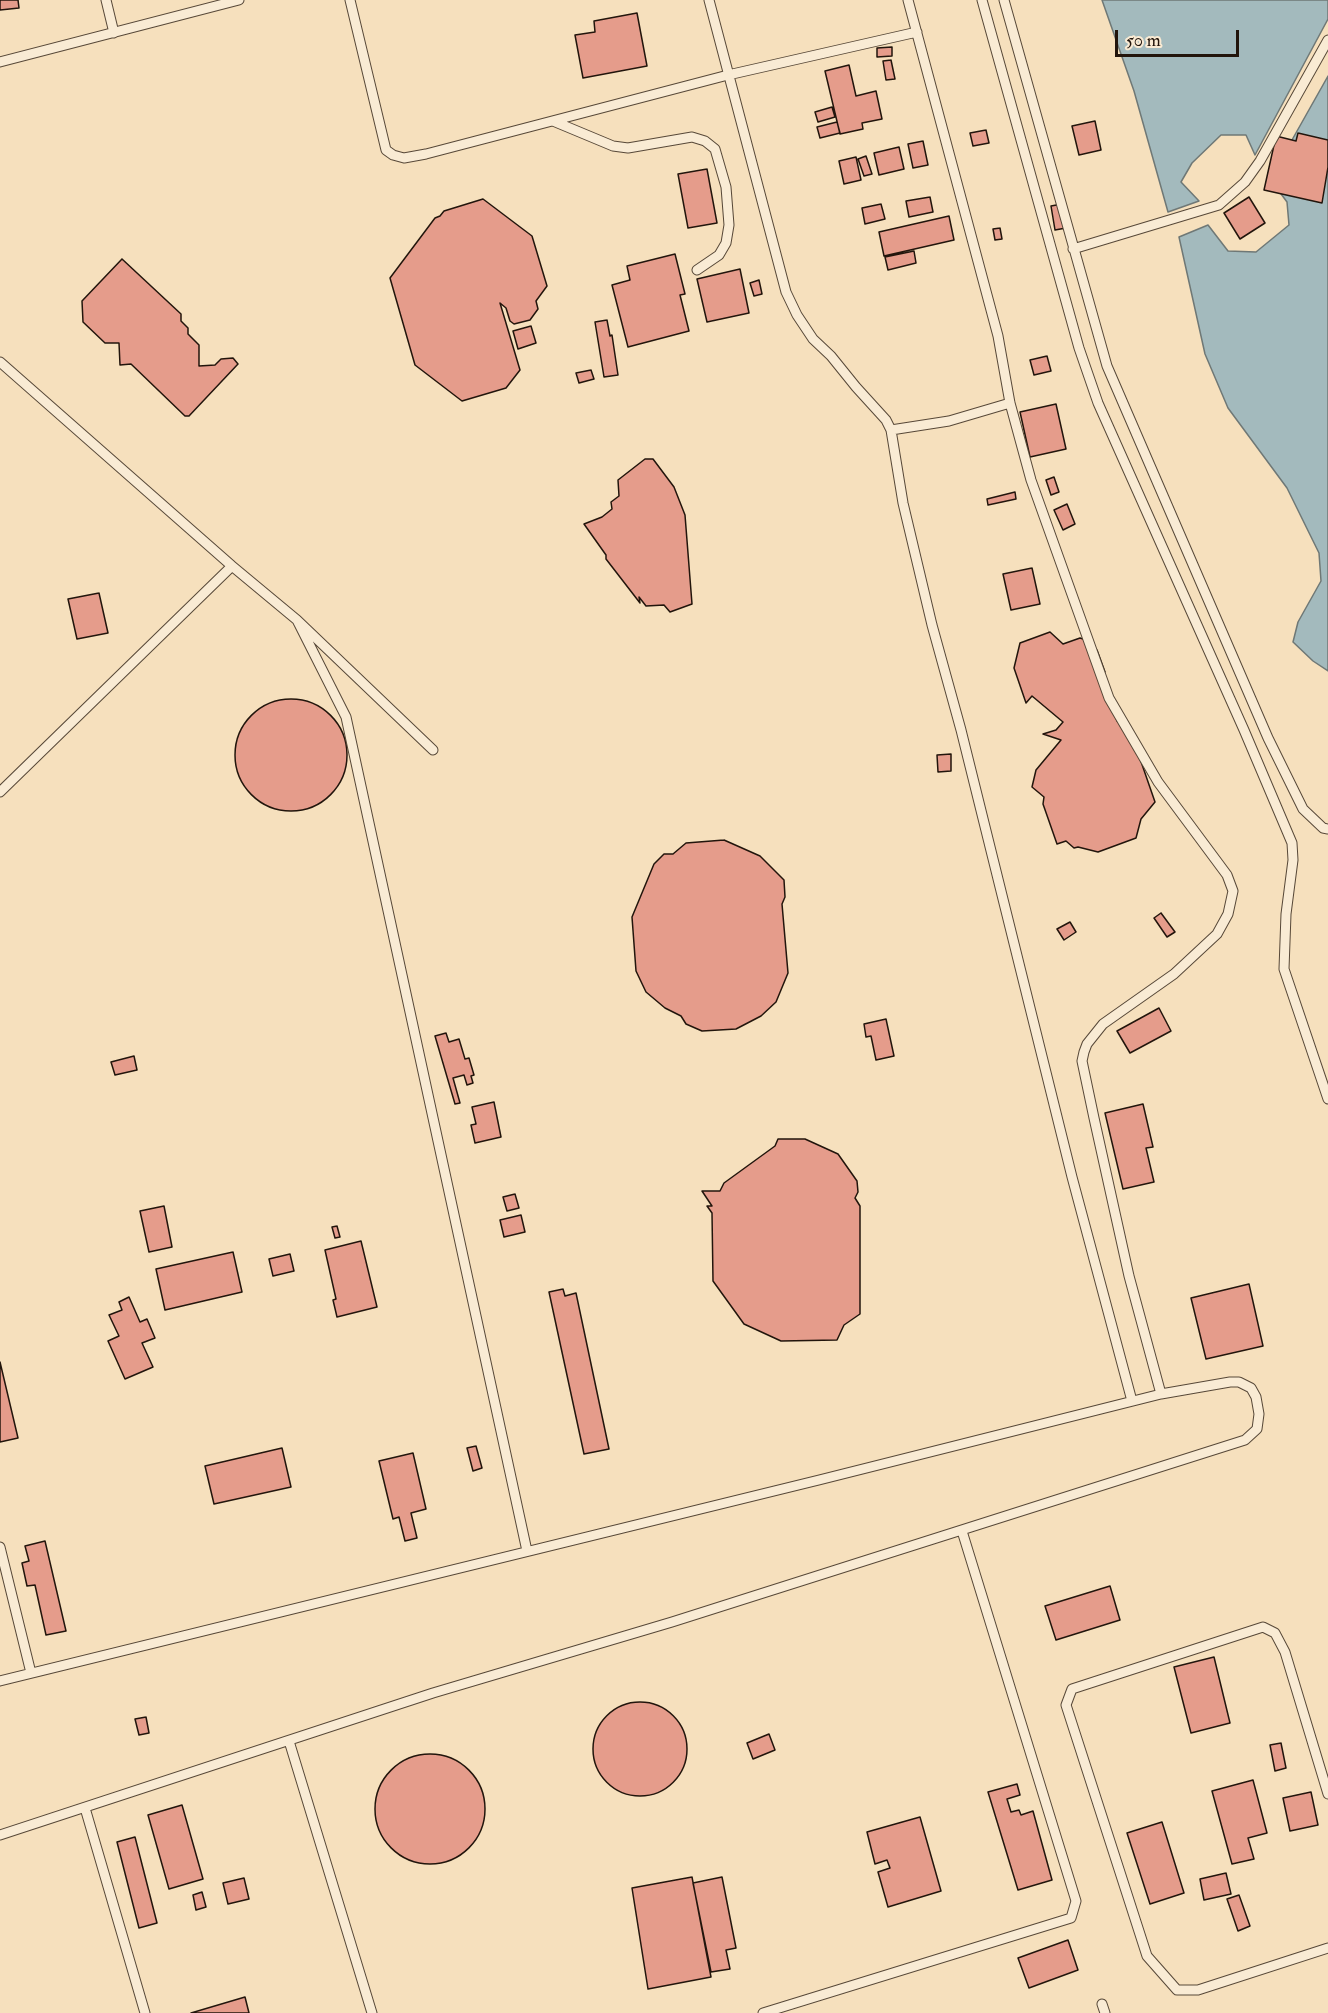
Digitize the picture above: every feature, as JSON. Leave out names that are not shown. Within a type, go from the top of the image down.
[{"type":"lane","points":[[106,0],[114,33]]},
{"type":"lane","points":[[0,63],[239,0]]},
{"type":"lane","points":[[350,0],[386,150],[404,158],[728,75],[917,32]]},
{"type":"lane","points":[[709,0],[786,292],[797,315],[813,339],[831,356],[886,420],[891,430],[903,503],[932,625],[961,730],[1072,1177],[1132,1401]]},
{"type":"lane","points":[[908,0],[998,336],[1010,403],[1031,480],[1109,698],[1158,782],[1227,875],[1233,891],[1228,914],[1217,934],[1174,974],[1103,1024],[1087,1044],[1082,1061],[1129,1276],[1161,1394]]},
{"type":"lane","points":[[982,0],[1079,348],[1098,403],[1292,843],[1293,860],[1286,915],[1284,969],[1328,1099]]},
{"type":"lane","points":[[1004,0],[1107,366],[1258,717],[1303,809],[1323,828],[1328,829]]},
{"type":"lane","points":[[1073,249],[1219,205],[1245,182],[1260,161],[1328,40]]},
{"type":"lane","points":[[553,121],[613,146],[628,148],[692,137],[705,141],[715,149],[726,187],[729,225],[726,243],[718,255],[697,270]]},
{"type":"lane","points":[[0,362],[232,566],[297,620],[433,750]]},
{"type":"lane","points":[[891,430],[949,421],[1010,403]]},
{"type":"lane","points":[[0,792],[232,566]]},
{"type":"lane","points":[[297,620],[346,717],[527,1551]]},
{"type":"lane","points":[[0,1681],[1161,1394],[1239,1382],[1251,1388],[1256,1397],[1259,1414],[1257,1429],[1245,1440],[672,1622],[433,1693],[0,1835]]},
{"type":"lane","points":[[763,2013],[1071,1917],[1076,1901],[962,1531]]},
{"type":"lane","points":[[0,1547],[31,1672]]},
{"type":"lane","points":[[1328,1794],[1285,1652],[1275,1634],[1263,1628],[1072,1689],[1066,1705],[1147,1956],[1177,1990],[1198,1990],[1328,1948]]},
{"type":"lane","points":[[290,1741],[372,2013]]},
{"type":"lane","points":[[85,1808],[145,2013]]},
{"type":"water","points":[[1102,0],[1328,0],[1328,19],[1255,155],[1246,135],[1221,135],[1192,163],[1181,182],[1199,201],[1168,212],[1134,91]]},
{"type":"water","points":[[1328,76],[1328,671],[1313,661],[1293,642],[1298,622],[1321,581],[1319,553],[1287,488],[1228,408],[1205,354],[1179,237],[1208,225],[1228,251],[1256,252],[1289,225],[1287,202],[1270,179]]},
{"type":"building","points":[[0,0],[18,0],[19,8],[0,10]]},
{"type":"building","points":[[637,13],[647,66],[583,78],[575,35],[595,32],[594,21]]},
{"type":"building","points":[[892,47],[892,56],[877,57],[877,48]]},
{"type":"building","points":[[891,60],[895,79],[886,80],[883,61]]},
{"type":"building","points":[[849,65],[856,96],[876,91],[882,119],[862,123],[863,129],[840,134],[825,71]]},
{"type":"building","points":[[832,107],[835,117],[818,122],[815,112]]},
{"type":"building","points":[[1095,121],[1101,150],[1079,155],[1072,126]]},
{"type":"building","points":[[837,122],[840,133],[820,138],[817,127]]},
{"type":"building","points":[[986,130],[989,143],[973,146],[970,133]]},
{"type":"building","points":[[1298,133],[1328,140],[1328,167],[1322,203],[1264,190],[1276,136],[1296,141]]},
{"type":"building","points":[[923,141],[928,165],[913,168],[908,144]]},
{"type":"building","points":[[899,147],[904,169],[879,175],[874,153]]},
{"type":"building","points":[[866,156],[872,174],[864,176],[858,159]]},
{"type":"building","points":[[856,157],[861,180],[844,184],[839,161]]},
{"type":"building","points":[[707,169],[717,223],[688,228],[678,174]]},
{"type":"building","points":[[930,197],[933,212],[909,217],[906,201]]},
{"type":"building","points":[[1249,197],[1265,223],[1240,239],[1224,213]]},
{"type":"building","points":[[483,199],[532,236],[547,286],[536,301],[538,309],[530,320],[514,324],[510,321],[506,308],[500,303],[520,370],[506,388],[462,401],[415,365],[390,278],[435,218],[444,211]]},
{"type":"building","points":[[881,204],[885,219],[865,224],[862,208]]},
{"type":"building","points":[[1062,204],[1066,228],[1055,230],[1051,206]]},
{"type":"building","points":[[949,216],[954,240],[884,256],[879,232]]},
{"type":"building","points":[[1000,228],[1002,239],[995,240],[993,229]]},
{"type":"building","points":[[914,251],[916,263],[888,270],[885,257]]},
{"type":"building","points":[[675,254],[685,294],[680,295],[689,331],[628,347],[612,285],[630,280],[627,266]]},
{"type":"building","points":[[122,259],[181,314],[181,321],[188,328],[188,334],[199,345],[199,366],[215,365],[221,359],[233,358],[238,364],[189,416],[185,416],[131,364],[120,365],[119,343],[105,343],[83,322],[82,301]]},
{"type":"building","points":[[740,269],[749,313],[707,322],[697,279]]},
{"type":"building","points":[[759,280],[762,294],[754,296],[750,283]]},
{"type":"building","points":[[607,320],[610,336],[612,335],[618,375],[604,377],[595,322]]},
{"type":"building","points":[[531,326],[536,343],[518,349],[513,331]]},
{"type":"building","points":[[1047,356],[1051,371],[1034,375],[1030,360]]},
{"type":"building","points":[[591,370],[594,379],[579,383],[576,373]]},
{"type":"building","points":[[1056,404],[1066,449],[1030,457],[1020,412]]},
{"type":"building","points":[[645,459],[653,459],[674,487],[685,515],[692,604],[670,612],[664,605],[646,606],[639,597],[640,603],[606,559],[606,555],[584,524],[602,517],[612,509],[611,502],[619,496],[618,480]]},
{"type":"building","points":[[1054,477],[1059,492],[1051,495],[1046,480]]},
{"type":"building","points":[[1015,492],[1016,499],[988,505],[987,499]]},
{"type":"building","points":[[1067,504],[1075,524],[1063,530],[1054,510]]},
{"type":"building","points":[[1032,568],[1040,604],[1011,610],[1003,574]]},
{"type":"building","points":[[99,593],[108,633],[77,639],[68,599]]},
{"type":"building","points":[[1050,632],[1063,644],[1080,638],[1097,650],[1105,672],[1098,666],[1117,721],[1128,724],[1155,802],[1141,819],[1136,838],[1098,852],[1074,848],[1066,841],[1057,844],[1043,804],[1044,797],[1032,787],[1036,770],[1061,740],[1043,734],[1056,730],[1063,722],[1032,696],[1026,703],[1014,668],[1020,643]]},
{"type":"building","points":[[291,699],[312,703],[331,715],[343,734],[347,755],[343,776],[331,795],[312,807],[291,811],[270,807],[251,795],[239,776],[235,755],[239,734],[251,715],[270,703]]},
{"type":"building","points":[[951,754],[951,771],[938,772],[937,755]]},
{"type":"building","points":[[724,840],[760,856],[784,880],[785,897],[782,904],[788,973],[776,1002],[761,1016],[736,1029],[702,1031],[686,1024],[681,1016],[665,1008],[646,992],[636,971],[632,917],[654,864],[664,854],[673,854],[686,843]]},
{"type":"building","points":[[1161,913],[1175,932],[1167,937],[1154,918]]},
{"type":"building","points":[[1070,922],[1076,932],[1064,940],[1057,929]]},
{"type":"building","points":[[1159,1008],[1171,1031],[1130,1053],[1117,1031]]},
{"type":"building","points":[[886,1019],[894,1056],[876,1060],[871,1036],[866,1037],[864,1024]]},
{"type":"building","points":[[446,1033],[449,1042],[459,1039],[465,1059],[469,1058],[474,1075],[471,1076],[473,1083],[467,1085],[464,1075],[453,1078],[460,1103],[455,1104],[435,1036]]},
{"type":"building","points":[[134,1056],[137,1070],[115,1075],[111,1062]]},
{"type":"building","points":[[494,1102],[501,1137],[475,1143],[471,1125],[476,1124],[472,1107]]},
{"type":"building","points":[[1143,1104],[1153,1147],[1146,1148],[1154,1182],[1123,1189],[1105,1113]]},
{"type":"building","points":[[778,1139],[805,1139],[838,1154],[857,1181],[858,1192],[855,1198],[860,1206],[860,1314],[844,1325],[837,1340],[781,1341],[744,1324],[713,1281],[712,1213],[707,1206],[712,1206],[702,1191],[720,1191],[724,1183],[775,1146]]},
{"type":"building","points":[[515,1194],[519,1208],[507,1211],[503,1197]]},
{"type":"building","points":[[164,1206],[172,1247],[149,1252],[140,1211]]},
{"type":"building","points":[[521,1215],[525,1232],[504,1237],[500,1220]]},
{"type":"building","points":[[337,1226],[340,1237],[335,1238],[332,1227]]},
{"type":"building","points":[[361,1241],[377,1307],[337,1317],[333,1300],[336,1299],[325,1250]]},
{"type":"building","points":[[233,1252],[242,1292],[165,1310],[156,1269]]},
{"type":"building","points":[[290,1254],[294,1271],[273,1276],[269,1259]]},
{"type":"building","points":[[1249,1284],[1263,1346],[1206,1359],[1191,1298]]},
{"type":"building","points":[[563,1289],[565,1296],[576,1293],[609,1449],[584,1454],[549,1292]]},
{"type":"building","points":[[129,1297],[140,1322],[147,1319],[155,1338],[142,1343],[153,1367],[125,1379],[108,1341],[119,1336],[109,1315],[122,1310],[119,1302]]},
{"type":"building","points":[[0,1362],[18,1438],[0,1442]]},
{"type":"building","points":[[476,1446],[482,1468],[473,1471],[467,1448]]},
{"type":"building","points":[[282,1448],[291,1487],[214,1504],[205,1466]]},
{"type":"building","points":[[413,1453],[426,1509],[411,1513],[417,1538],[405,1541],[399,1517],[393,1519],[379,1461]]},
{"type":"building","points":[[45,1541],[66,1631],[46,1635],[35,1585],[27,1586],[22,1563],[29,1561],[25,1546]]},
{"type":"building","points":[[1110,1586],[1120,1620],[1056,1640],[1045,1606]]},
{"type":"building","points":[[1214,1657],[1230,1723],[1191,1733],[1174,1667]]},
{"type":"building","points":[[640,1702],[658,1706],[673,1716],[683,1731],[687,1749],[683,1767],[673,1782],[658,1792],[640,1796],[622,1792],[607,1782],[597,1767],[593,1749],[597,1731],[607,1716],[622,1706]]},
{"type":"building","points":[[146,1717],[149,1733],[139,1735],[135,1719]]},
{"type":"building","points":[[769,1734],[775,1750],[753,1759],[747,1743]]},
{"type":"building","points":[[1281,1743],[1286,1768],[1275,1771],[1270,1745]]},
{"type":"building","points":[[430,1754],[451,1758],[469,1770],[481,1788],[485,1809],[481,1830],[469,1848],[451,1860],[430,1864],[409,1860],[391,1848],[379,1830],[375,1809],[379,1788],[391,1770],[409,1758]]},
{"type":"building","points":[[1253,1780],[1267,1833],[1248,1838],[1254,1859],[1232,1864],[1212,1791]]},
{"type":"building","points":[[1017,1784],[1020,1795],[1007,1799],[1011,1812],[1019,1810],[1021,1815],[1033,1811],[1052,1880],[1018,1890],[988,1792]]},
{"type":"building","points":[[1311,1792],[1318,1825],[1290,1831],[1283,1798]]},
{"type":"building","points":[[182,1805],[203,1879],[169,1889],[148,1815]]},
{"type":"building","points":[[920,1817],[941,1891],[888,1907],[878,1872],[890,1868],[887,1860],[875,1864],[867,1832]]},
{"type":"building","points":[[1162,1822],[1184,1893],[1150,1904],[1127,1833]]},
{"type":"building","points":[[135,1837],[157,1923],[139,1928],[117,1842]]},
{"type":"building","points":[[1226,1873],[1231,1894],[1204,1900],[1200,1879]]},
{"type":"building","points":[[692,1877],[711,1977],[648,1989],[632,1888]]},
{"type":"building","points":[[722,1877],[736,1948],[726,1950],[730,1969],[711,1972],[693,1883]]},
{"type":"building","points":[[244,1878],[249,1899],[228,1904],[223,1883]]},
{"type":"building","points":[[202,1892],[206,1907],[196,1910],[193,1895]]},
{"type":"building","points":[[1239,1895],[1250,1926],[1238,1931],[1227,1899]]},
{"type":"building","points":[[1068,1940],[1078,1970],[1029,1988],[1018,1958]]},
{"type":"building","points":[[245,1997],[249,2013],[191,2013]]}]
